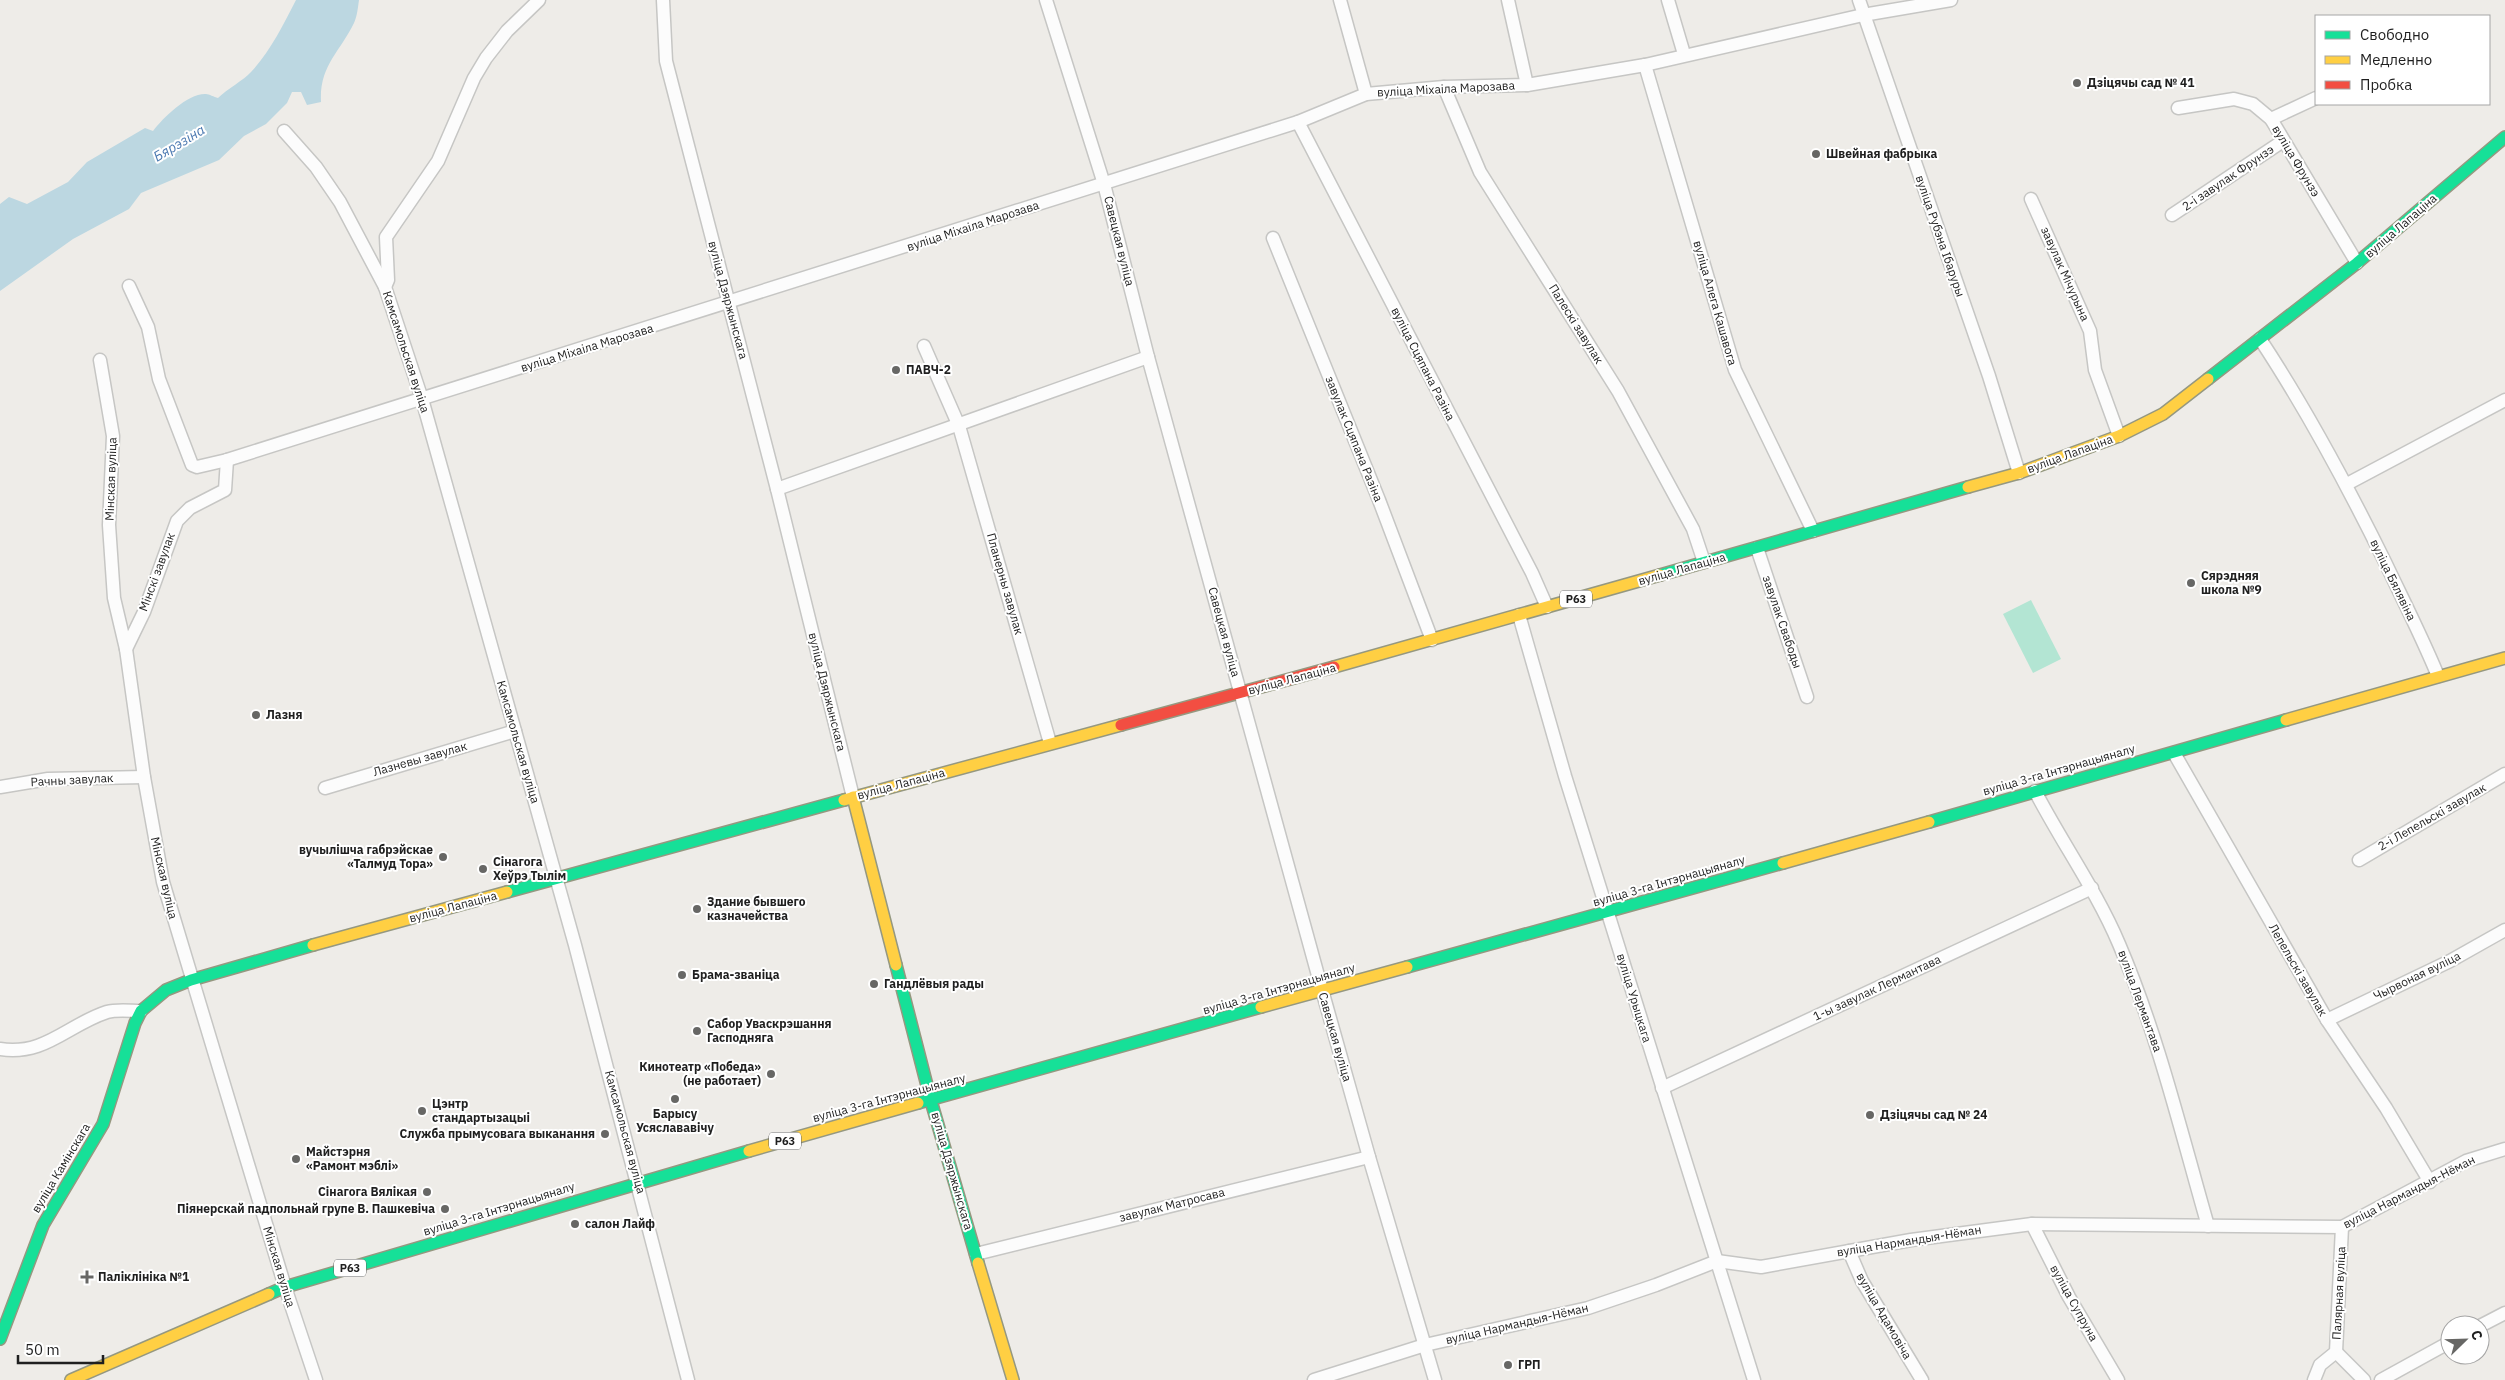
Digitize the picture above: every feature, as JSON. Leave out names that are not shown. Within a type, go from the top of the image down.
[{"type":"main road","name":"вуліца Лапаціна","points":[[141,1011],[166,990],[191,980],[556,878],[1432,640],[2019,473],[2119,436],[2163,414],[2358,263],[2505,137]]},
{"type":"main road","name":"вуліца 3-га Інтэрнацыяналу","points":[[71,1380],[285,1287],[638,1182],[1322,990],[1607,913],[2505,658]]},
{"type":"main road","name":"вуліца Дзяржынскага","points":[[853,797],[931,1101],[1013,1380]]},
{"type":"main road","name":"вуліца Камінскага","points":[[0,1339],[43,1225],[103,1124],[135,1023],[141,1011]]},
{"type":"street","points":[[385,287],[388,280],[386,238],[438,161],[474,78],[486,58],[507,31],[539,0]]},
{"type":"street","name":"вуліца Дзяржынскага","points":[[664,0],[666,61],[777,489],[853,797]]},
{"type":"street","name":"Савецкая вуліца","points":[[1046,0],[1104,184],[1148,357],[1368,1157],[1436,1380]]},
{"type":"street","points":[[1340,0],[1366,94]]},
{"type":"street","points":[[1508,0],[1528,85]]},
{"type":"street","points":[[1668,0],[1684,54]]},
{"type":"street","name":"вуліца Рубэна Ібаруры","points":[[1859,0],[1989,376],[2019,473]]},
{"type":"street","name":"вуліца Міхаіла Марозава","points":[[129,286],[148,327],[159,379],[192,465],[197,467],[228,460],[1104,184],[1298,122],[1366,94],[1444,88],[1528,85],[1645,65],[1684,54],[1863,15],[1945,1]]},
{"type":"street","name":"вуліца Алега Кашавога","points":[[1645,65],[1735,370],[1813,531]]},
{"type":"street","name":"Палескі завулак","points":[[1444,88],[1480,172],[1618,391],[1693,529],[1704,562]]},
{"type":"street","points":[[2271,119],[2315,98]]},
{"type":"street","name":"вуліца Фрунзэ","points":[[2178,108],[2234,99],[2253,104],[2271,119],[2358,263]]},
{"type":"street","name":"вуліца Сцяпана Разіна","points":[[1298,122],[1532,573],[1547,607]]},
{"type":"street","name":"Камсамольская вуліца","points":[[284,131],[316,167],[340,202],[385,287],[422,399],[556,878],[638,1182],[688,1380]]},
{"type":"street","name":"2-і завулак Фрунзэ","points":[[2172,215],[2283,141]]},
{"type":"street","name":"завулак Мічурына","points":[[2031,199],[2090,331],[2095,370],[2119,436]]},
{"type":"street","name":"завулак Сцяпана Разіна","points":[[1273,238],[1379,500],[1432,640]]},
{"type":"street","name":"вуліца Бялявіна","points":[[2260,339],[2280,368],[2347,484],[2426,647],[2438,676]]},
{"type":"street","name":"Планерны завулак","points":[[924,346],[959,426],[1050,743]]},
{"type":"street","points":[[777,489],[959,426],[1148,357]]},
{"type":"street","name":"Мінская вуліца","points":[[100,360],[114,436],[109,525],[114,598],[126,649],[144,777],[163,882],[285,1287],[316,1380]]},
{"type":"street","points":[[2347,484],[2505,400]]},
{"type":"street","name":"Мінскі завулак","points":[[126,649],[144,612],[177,521],[190,508],[225,490],[228,460]]},
{"type":"street","name":"завулак Свабоды","points":[[1757,548],[1807,697]]},
{"type":"street","name":"вуліца Урыцкага","points":[[1519,615],[1607,913],[1718,1260],[1754,1380]]},
{"type":"street","name":"Лазневы завулак","points":[[325,788],[515,731]]},
{"type":"street","name":"Лепельскі завулак","points":[[2174,753],[2327,1020],[2386,1108],[2430,1182]]},
{"type":"street","name":"2-і Лепельскі завулак","points":[[2358,860],[2505,774]]},
{"type":"street","name":"Рачны завулак","points":[[0,787],[48,779],[144,777]]},
{"type":"street","name":"вуліца Лермантава","points":[[2035,791],[2060,839],[2092,888],[2119,945],[2157,1049],[2208,1226]]},
{"type":"street","name":"1-ы завулак Лермантава","points":[[1662,1088],[2092,888]]},
{"type":"street","name":"Чырвоная вуліца","points":[[2327,1020],[2450,962],[2505,930]]},
{"type":"street","points":[[0,1049],[28,1050],[47,1044],[108,1012],[141,1011]]},
{"type":"street","name":"вуліца Нармандыя-Нёман","points":[[1314,1380],[1340,1376],[1425,1345],[1588,1308],[1656,1285],[1718,1260],[1761,1267],[1975,1230],[2032,1224],[2342,1227],[2430,1182],[2466,1161],[2505,1149]]},
{"type":"street","name":"завулак Матросава","points":[[976,1254],[1368,1157]]},
{"type":"street","name":"вуліца Супруна","points":[[2032,1224],[2069,1297],[2118,1380]]},
{"type":"street","name":"Палярная вуліца","points":[[2314,1380],[2320,1365],[2336,1352],[2342,1227]]},
{"type":"street","name":"вуліца Адамовіча","points":[[1849,1251],[1862,1280],[1922,1380]]},
{"type":"street","points":[[2490,1321],[2505,1313]]},
{"type":"street","points":[[2381,1380],[2440,1348]]},
{"type":"street","points":[[2336,1352],[2364,1380]]},
{"type":"green space","points":[[2031,600],[2061,659],[2033,673],[2003,614]]},
{"type":"water","name":"Бярэзіна","points":[[296,0],[359,0],[354,23],[323,79],[321,102],[307,105],[301,92],[292,92],[287,103],[266,124],[244,136],[219,160],[141,193],[129,209],[73,239],[0,291],[0,204],[9,197],[27,204],[68,182],[87,162],[145,128],[153,131],[169,113],[184,102],[206,94],[218,98],[248,75],[258,64],[276,38]]},
{"type":"traffic: fast","points":[[2208,379],[2357,263],[2505,137]]},
{"type":"traffic: fast","points":[[1660,575],[1968,487]]},
{"type":"traffic: fast","points":[[1929,822],[2286,720]]},
{"type":"traffic: fast","points":[[507,892],[844,800]]},
{"type":"traffic: fast","points":[[1407,967],[1783,863]]},
{"type":"traffic: fast","points":[[0,1339],[43,1225],[103,1124],[135,1023],[141,1011],[166,990],[191,980],[313,945]]},
{"type":"traffic: fast","points":[[896,965],[931,1101],[978,1263]]},
{"type":"traffic: fast","points":[[918,1103],[1261,1007]]},
{"type":"traffic: fast","points":[[269,1294],[285,1287],[749,1151]]},
{"type":"traffic: slow","points":[[1968,487],[2019,473],[2119,436],[2163,414],[2208,379]]},
{"type":"traffic: slow","points":[[1334,667],[1660,575]]},
{"type":"traffic: slow","points":[[2286,720],[2505,658]]},
{"type":"traffic: slow","points":[[844,800],[1121,725]]},
{"type":"traffic: slow","points":[[853,797],[896,965]]},
{"type":"traffic: slow","points":[[1783,863],[1929,822]]},
{"type":"traffic: slow","points":[[313,945],[507,892]]},
{"type":"traffic: slow","points":[[1261,1007],[1407,967]]},
{"type":"traffic: slow","points":[[749,1151],[918,1103]]},
{"type":"traffic: slow","points":[[978,1263],[1013,1380]]},
{"type":"traffic: slow","points":[[71,1380],[269,1294]]},
{"type":"traffic: jam","points":[[1121,725],[1334,667]]},
{"type":"place","name":"Дзіцячы сад № 41","points":[[2077,83]]},
{"type":"place","name":"Швейная фабрыка","points":[[1816,154]]},
{"type":"place","name":"ПАВЧ-2","points":[[896,370]]},
{"type":"place","name":"Сярэдняя школа №9","points":[[2191,583]]},
{"type":"place","name":"Лазня","points":[[256,715]]},
{"type":"place","name":"вучылішча габрэйскае «Талмуд Тора»","points":[[443,857]]},
{"type":"place","name":"Сінагога Хеўрэ Тылім","points":[[483,869]]},
{"type":"place","name":"Здание бывшего казначейства","points":[[697,909]]},
{"type":"place","name":"Брама-званіца","points":[[682,975]]},
{"type":"place","name":"Гандлёвыя рады","points":[[874,984]]},
{"type":"place","name":"Сабор Уваскрэшання Гасподняга","points":[[697,1031]]},
{"type":"place","name":"Кинотеатр «Победа» (не работает)","points":[[771,1074]]},
{"type":"place","name":"Барысу Усяслававічу","points":[[675,1099]]},
{"type":"place","name":"Цэнтр стандартызацыі","points":[[422,1111]]},
{"type":"place","name":"Дзіцячы сад № 24","points":[[1870,1115]]},
{"type":"place","name":"Служба прымусовага выканання","points":[[605,1134]]},
{"type":"place","name":"Майстэрня «Рамонт мэблі»","points":[[296,1159]]},
{"type":"place","name":"Сінагога Вялікая","points":[[427,1192]]},
{"type":"place","name":"Піянерскай падпольнай групе В. Пашкевіча","points":[[445,1209]]},
{"type":"place","name":"салон Лайф","points":[[575,1224]]},
{"type":"place","name":"Паліклініка №1","points":[[87,1277]]},
{"type":"place","name":"ГРП","points":[[1508,1365]]}]
